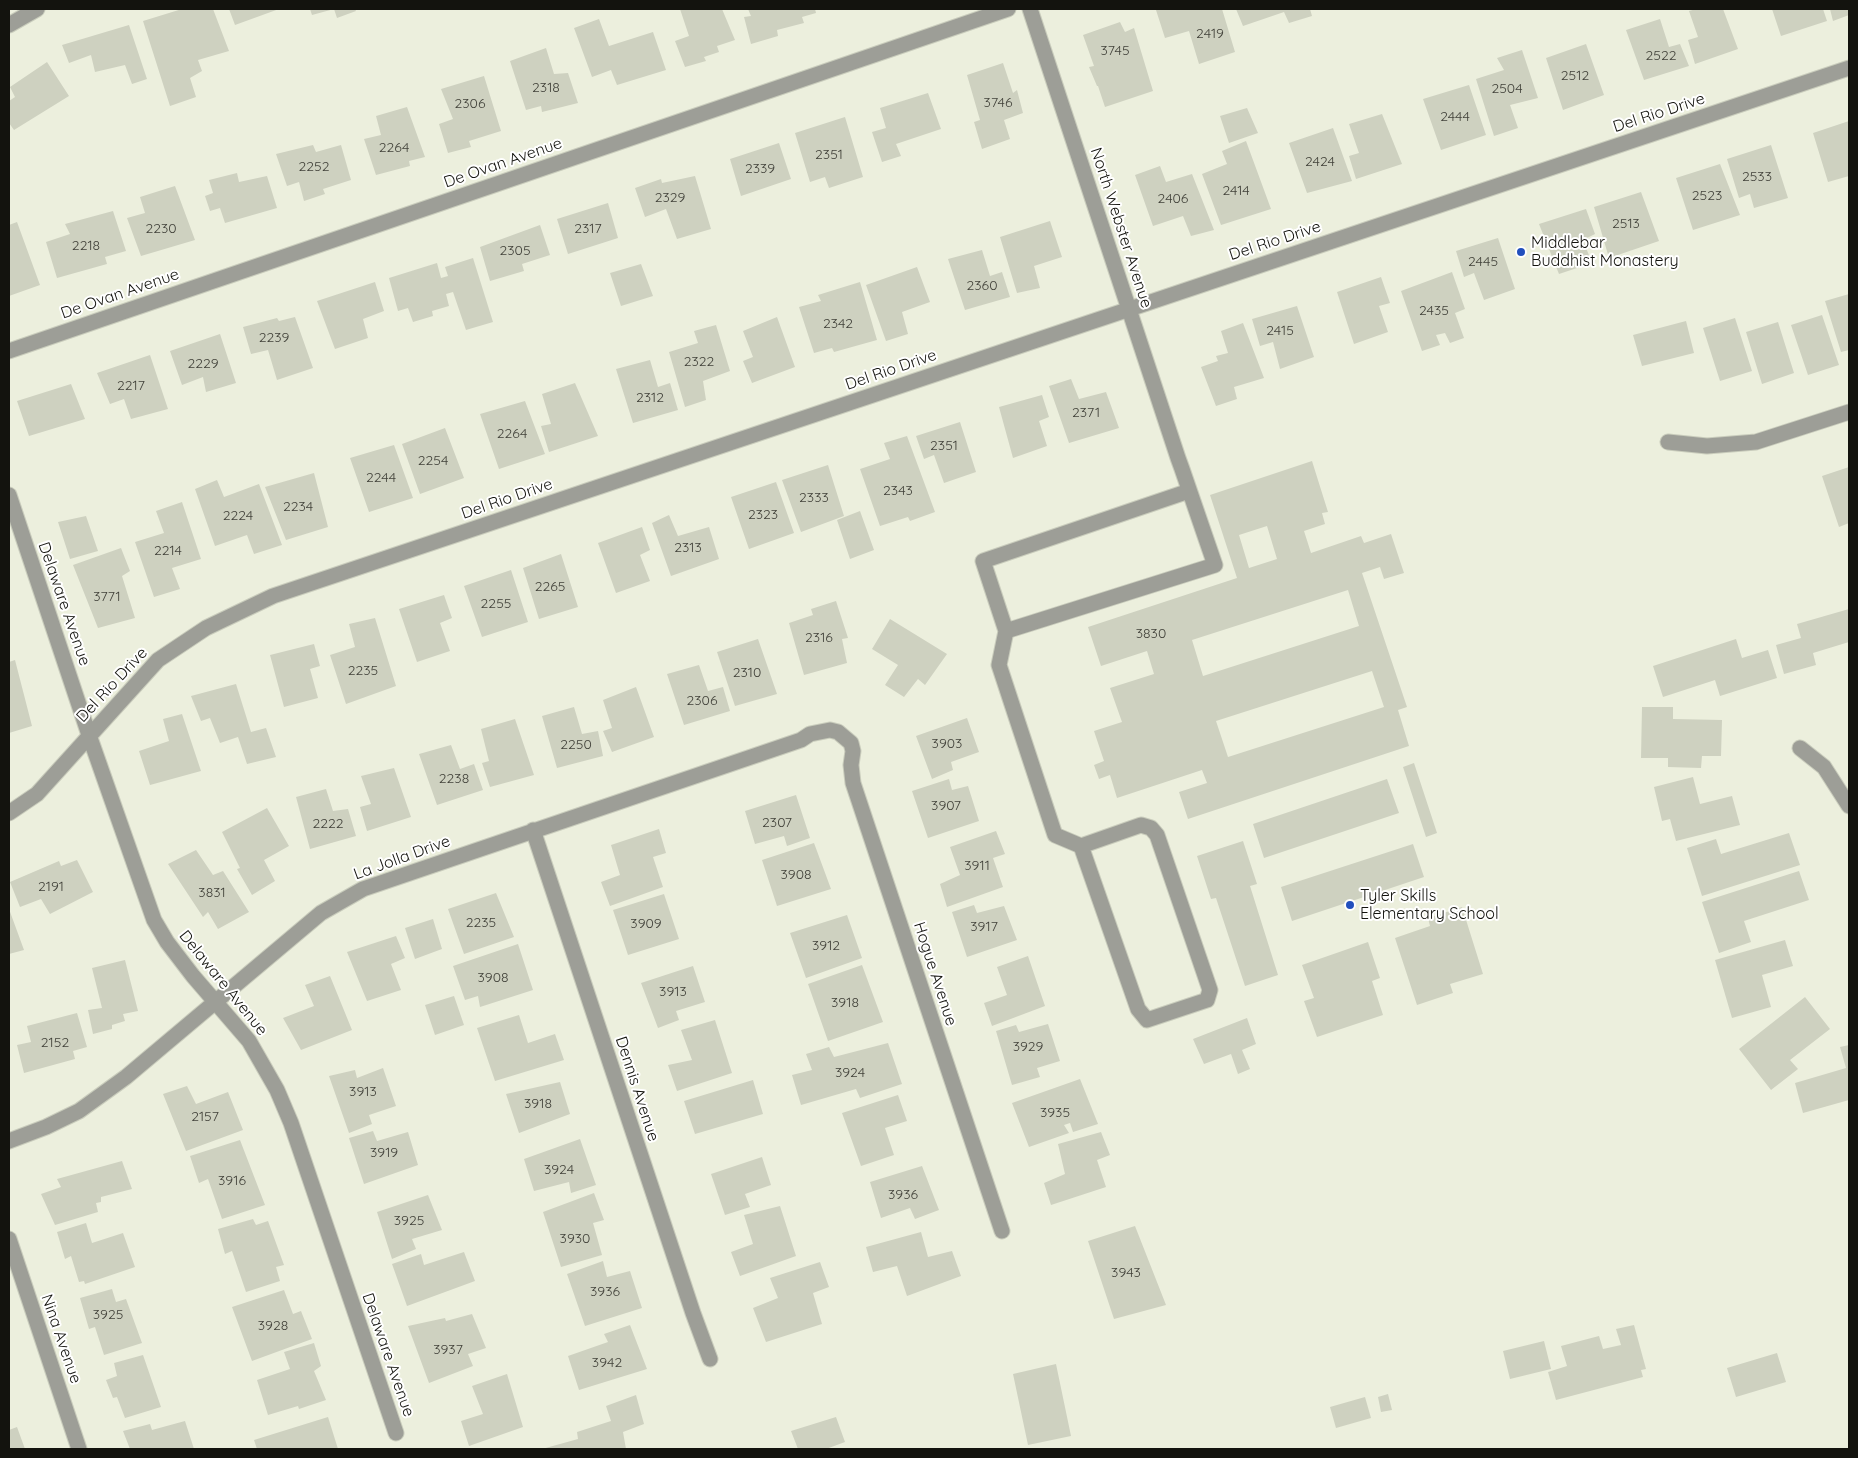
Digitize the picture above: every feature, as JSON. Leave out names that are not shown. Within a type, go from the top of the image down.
[{"type":"street","points":[[9,25],[37,9]]},
{"type":"street","name":"De Ovan Avenue","points":[[9,351],[1008,9]]},
{"type":"street","name":"North Webster Avenue","points":[[1006,631],[1215,565],[1030,9]]},
{"type":"street","name":"Del Rio Drive","points":[[9,813],[37,794],[158,660],[206,628],[274,596],[1849,68]]},
{"type":"street","points":[[1668,442],[1707,446],[1756,442],[1849,412]]},
{"type":"street","points":[[1081,846],[1138,1009],[1147,1020],[1208,1000],[1210,990],[1157,835],[1151,828],[1141,825],[1081,846],[1054,835],[999,665],[1006,631],[983,561],[1189,490]]},
{"type":"street","name":"Delaware Avenue","points":[[9,495],[89,735],[154,920],[172,949],[249,1041],[278,1090],[291,1123],[396,1432]]},
{"type":"street","name":"La Jolla Drive","points":[[9,1141],[46,1127],[79,1111],[126,1077],[320,913],[363,889],[801,740],[810,734],[830,730],[838,732]]},
{"type":"street","name":"Hogue Avenue","points":[[838,732],[851,743],[853,750],[851,765],[853,783],[1002,1231]]},
{"type":"street","points":[[1800,748],[1824,767],[1849,806]]},
{"type":"street","name":"Dennis Avenue","points":[[533,830],[693,1313],[710,1359]]},
{"type":"street","name":"Nina Avenue","points":[[9,1239],[79,1449]]},
{"type":"building","points":[[182,9],[213,9],[229,51],[198,60],[202,71],[190,78],[196,97],[170,106],[143,21]]},
{"type":"building","points":[[229,9],[279,9],[235,25]]},
{"type":"building","points":[[310,9],[334,9],[312,15]]},
{"type":"building","points":[[334,9],[355,9],[356,11],[337,18]]},
{"type":"building","points":[[680,9],[722,9],[735,40],[717,46],[719,52],[704,57],[706,61],[685,67],[675,41],[689,36]]},
{"type":"building","points":[[748,9],[815,9],[816,13],[802,17],[804,23],[777,30],[778,36],[751,44],[744,17],[751,16]]},
{"type":"building","points":[[1222,9],[1235,52],[1199,64],[1189,31],[1165,38],[1156,10]]},
{"type":"building","points":[[1236,9],[1310,9],[1312,16],[1289,23],[1284,12],[1243,26]]},
{"type":"building","points":[[1696,9],[1723,9],[1738,49],[1695,64],[1688,40],[1698,37],[1689,11]]},
{"type":"building","points":[[1772,9],[1823,9],[1827,21],[1781,36]]},
{"type":"building","points":[[1830,9],[1849,9],[1849,15],[1833,21]]},
{"type":"building","points":[[599,19],[609,46],[653,32],[666,70],[617,85],[611,70],[592,77],[574,28]]},
{"type":"building","points":[[1660,19],[1669,47],[1680,44],[1689,66],[1644,80],[1626,30]]},
{"type":"building","points":[[1120,22],[1125,32],[1134,28],[1153,91],[1105,107],[1089,67],[1094,66],[1083,35]]},
{"type":"building","points":[[129,25],[147,79],[132,84],[125,65],[95,72],[91,55],[69,63],[62,45]]},
{"type":"building","points":[[1586,44],[1604,95],[1563,110],[1546,58]]},
{"type":"building","points":[[546,48],[554,74],[568,73],[578,103],[542,112],[541,106],[526,110],[510,61]]},
{"type":"building","points":[[1522,50],[1538,98],[1510,105],[1518,128],[1494,136],[1476,79],[1504,70],[1497,58]]},
{"type":"building","points":[[47,62],[69,96],[14,130],[9,123],[9,101],[15,97],[10,87]]},
{"type":"building","points":[[1003,63],[1013,93],[1017,90],[1023,113],[1004,120],[1010,139],[982,149],[974,122],[980,120],[967,75]]},
{"type":"building","points":[[484,76],[501,131],[469,141],[471,147],[448,153],[439,124],[453,119],[441,89]]},
{"type":"building","points":[[1469,85],[1486,135],[1441,150],[1423,99]]},
{"type":"building","points":[[928,93],[941,129],[896,144],[901,156],[882,162],[872,132],[886,128],[880,108]]},
{"type":"building","points":[[407,107],[425,157],[409,161],[410,166],[376,175],[364,139],[381,135],[376,116]]},
{"type":"building","points":[[1247,108],[1258,133],[1229,143],[1220,116]]},
{"type":"building","points":[[1382,114],[1402,164],[1356,179],[1349,156],[1359,153],[1349,124]]},
{"type":"building","points":[[845,117],[863,177],[829,188],[825,177],[810,182],[795,133]]},
{"type":"building","points":[[1849,121],[1849,176],[1828,182],[1813,133]]},
{"type":"building","points":[[1333,128],[1352,181],[1307,193],[1289,143]]},
{"type":"building","points":[[1246,141],[1271,209],[1221,225],[1202,174],[1227,164],[1222,151]]},
{"type":"building","points":[[779,143],[791,179],[741,196],[730,159]]},
{"type":"building","points":[[313,145],[316,152],[341,145],[351,180],[323,189],[325,194],[304,201],[299,182],[287,186],[276,154]]},
{"type":"building","points":[[1771,145],[1788,198],[1754,208],[1750,194],[1739,198],[1727,159]]},
{"type":"building","points":[[1720,164],[1740,215],[1693,230],[1676,178]]},
{"type":"building","points":[[1160,166],[1166,182],[1192,174],[1214,230],[1191,236],[1183,216],[1153,226],[1135,175]]},
{"type":"building","points":[[237,173],[239,182],[267,176],[277,208],[225,223],[220,208],[210,211],[205,196],[213,193],[209,180]]},
{"type":"building","points":[[695,176],[711,229],[677,239],[666,209],[645,217],[635,188],[661,179],[662,183]]},
{"type":"building","points":[[175,186],[195,240],[141,256],[127,218],[145,213],[140,197]]},
{"type":"building","points":[[1641,192],[1659,241],[1609,258],[1594,207]]},
{"type":"building","points":[[608,203],[618,238],[568,254],[557,219]]},
{"type":"building","points":[[1586,209],[1595,234],[1583,240],[1592,263],[1559,274],[1539,224]]},
{"type":"building","points":[[113,211],[126,251],[105,257],[107,264],[57,278],[46,242],[70,234],[65,224]]},
{"type":"building","points":[[1050,221],[1062,257],[1034,266],[1040,288],[1017,293],[1000,237]]},
{"type":"building","points":[[17,222],[40,285],[9,296],[9,225]]},
{"type":"building","points":[[540,225],[550,255],[522,264],[524,271],[490,281],[480,247]]},
{"type":"building","points":[[1498,238],[1515,289],[1484,300],[1474,273],[1464,277],[1456,251]]},
{"type":"building","points":[[982,250],[990,276],[1002,272],[1010,297],[965,310],[948,259]]},
{"type":"building","points":[[473,258],[493,322],[466,330],[453,292],[446,294],[449,306],[432,311],[433,316],[413,322],[408,308],[398,311],[389,278],[437,263],[441,278],[448,276],[445,267]]},
{"type":"building","points":[[641,264],[653,296],[621,306],[610,273]]},
{"type":"building","points":[[917,267],[930,302],[902,312],[908,334],[886,341],[866,285]]},
{"type":"building","points":[[1452,272],[1465,309],[1455,313],[1464,338],[1450,343],[1445,333],[1436,335],[1440,345],[1422,351],[1401,291]]},
{"type":"building","points":[[1381,277],[1390,303],[1379,306],[1388,332],[1354,344],[1337,292]]},
{"type":"building","points":[[375,282],[384,311],[363,319],[368,338],[335,349],[317,301]]},
{"type":"building","points":[[860,282],[877,340],[834,352],[832,348],[814,353],[799,307],[821,301],[818,295]]},
{"type":"building","points":[[1849,294],[1849,350],[1841,352],[1825,301]]},
{"type":"building","points":[[1297,306],[1314,357],[1280,369],[1273,342],[1260,346],[1252,319]]},
{"type":"building","points":[[1822,315],[1839,365],[1808,375],[1791,325]]},
{"type":"building","points":[[295,317],[313,368],[277,380],[268,350],[251,354],[243,327],[277,318],[279,321]]},
{"type":"building","points":[[777,317],[795,367],[752,383],[743,361],[753,357],[743,331]]},
{"type":"building","points":[[1735,318],[1752,371],[1720,381],[1703,328]]},
{"type":"building","points":[[1686,321],[1694,353],[1642,366],[1633,335]]},
{"type":"building","points":[[1778,322],[1794,373],[1762,384],[1746,332]]},
{"type":"building","points":[[1243,323],[1264,378],[1234,387],[1237,399],[1216,406],[1201,367],[1218,361],[1216,356],[1228,353],[1221,331]]},
{"type":"building","points":[[716,325],[730,371],[703,381],[706,400],[685,407],[669,352],[698,343],[694,331]]},
{"type":"building","points":[[220,334],[236,383],[206,392],[203,377],[182,385],[170,351]]},
{"type":"building","points":[[150,355],[168,409],[131,419],[124,399],[110,404],[97,373]]},
{"type":"building","points":[[650,360],[658,387],[670,383],[678,410],[633,423],[616,369]]},
{"type":"building","points":[[1071,379],[1079,399],[1106,392],[1119,428],[1069,443],[1049,386]]},
{"type":"building","points":[[575,383],[598,436],[549,452],[541,426],[551,424],[542,394]]},
{"type":"building","points":[[71,384],[85,419],[29,436],[17,401]]},
{"type":"building","points":[[1042,395],[1049,417],[1039,421],[1047,446],[1013,458],[999,407]]},
{"type":"building","points":[[525,401],[545,454],[499,469],[480,414]]},
{"type":"building","points":[[960,422],[976,472],[944,483],[934,455],[924,459],[916,436]]},
{"type":"building","points":[[445,428],[464,478],[420,494],[402,444]]},
{"type":"building","points":[[907,436],[935,512],[910,521],[908,517],[880,526],[860,469],[890,459],[884,443]]},
{"type":"building","points":[[394,445],[413,498],[369,512],[350,458]]},
{"type":"building","points":[[1312,461],[1328,512],[1322,513],[1325,524],[1304,531],[1311,553],[1361,536],[1364,543],[1391,534],[1404,573],[1384,579],[1380,567],[1362,573],[1407,707],[1398,710],[1409,746],[1188,819],[1179,792],[1207,783],[1202,770],[1117,798],[1110,775],[1099,779],[1094,765],[1104,761],[1094,731],[1122,722],[1110,688],[1154,674],[1147,651],[1101,666],[1088,627],[1237,578],[1210,495]],"holes":[[[1267,526],[1277,559],[1249,568],[1239,535]],[[1348,590],[1359,626],[1203,676],[1192,640]],[[1372,671],[1384,707],[1228,757],[1216,721]]]},
{"type":"building","points":[[828,465],[844,516],[801,532],[782,480]]},
{"type":"building","points":[[1849,467],[1849,523],[1839,527],[1822,476]]},
{"type":"building","points":[[314,473],[328,527],[286,540],[265,487]]},
{"type":"building","points":[[217,480],[224,497],[259,484],[282,545],[254,554],[247,535],[215,546],[195,489]]},
{"type":"building","points":[[776,482],[794,533],[749,549],[731,497]]},
{"type":"building","points":[[182,502],[201,559],[172,568],[180,589],[154,597],[135,542],[164,533],[156,511]]},
{"type":"building","points":[[860,511],[874,550],[850,559],[837,520]]},
{"type":"building","points":[[669,515],[678,536],[709,527],[719,559],[671,576],[652,523]]},
{"type":"building","points":[[86,516],[98,551],[70,559],[58,522]]},
{"type":"building","points":[[642,527],[650,550],[640,555],[650,581],[616,593],[598,543]]},
{"type":"building","points":[[121,548],[130,571],[122,576],[135,618],[98,628],[73,565]]},
{"type":"building","points":[[561,554],[578,607],[539,619],[523,568]]},
{"type":"building","points":[[511,570],[528,622],[482,637],[464,586]]},
{"type":"building","points":[[444,595],[452,618],[440,623],[450,651],[417,662],[399,609]]},
{"type":"building","points":[[836,601],[848,638],[842,639],[847,663],[804,675],[789,623],[813,615],[811,609]]},
{"type":"building","points":[[1849,609],[1849,642],[1813,653],[1816,665],[1784,674],[1776,645],[1801,638],[1797,624]]},
{"type":"building","points":[[375,618],[396,686],[346,704],[330,655],[355,647],[349,624]]},
{"type":"building","points":[[890,619],[947,654],[925,685],[918,679],[904,697],[885,685],[898,665],[872,649]]},
{"type":"building","points":[[758,639],[777,694],[735,706],[717,652]]},
{"type":"building","points":[[1736,639],[1742,658],[1768,650],[1777,678],[1720,696],[1715,680],[1663,697],[1653,666]]},
{"type":"building","points":[[314,644],[320,666],[310,669],[318,698],[284,707],[270,655]]},
{"type":"building","points":[[15,660],[32,726],[9,733],[9,662]]},
{"type":"building","points":[[699,665],[708,691],[723,687],[730,711],[684,725],[667,674]]},
{"type":"building","points":[[236,684],[251,732],[266,728],[276,757],[247,764],[238,737],[220,743],[210,718],[201,721],[191,696]]},
{"type":"building","points":[[636,687],[654,737],[612,752],[603,731],[612,728],[603,700]]},
{"type":"building","points":[[574,707],[582,734],[598,731],[603,756],[557,768],[542,716]]},
{"type":"building","points":[[1642,707],[1673,707],[1673,719],[1722,720],[1721,756],[1702,756],[1701,768],[1668,767],[1668,758],[1641,758]]},
{"type":"building","points":[[182,714],[201,771],[150,785],[139,751],[169,741],[163,719]]},
{"type":"building","points":[[967,718],[979,752],[951,762],[953,770],[932,779],[916,736]]},
{"type":"building","points":[[515,719],[534,775],[490,787],[482,763],[489,761],[481,729]]},
{"type":"building","points":[[451,745],[460,769],[474,764],[483,790],[437,805],[419,754]]},
{"type":"building","points":[[1414,763],[1437,833],[1426,837],[1403,767]]},
{"type":"building","points":[[394,768],[411,817],[367,831],[360,807],[371,804],[361,776]]},
{"type":"building","points":[[1693,777],[1700,804],[1732,796],[1740,825],[1676,841],[1670,819],[1662,821],[1654,787]]},
{"type":"building","points":[[949,779],[952,790],[968,786],[979,821],[928,838],[912,791]]},
{"type":"building","points":[[1387,779],[1399,813],[1264,858],[1253,824]]},
{"type":"building","points":[[326,789],[333,811],[348,809],[356,836],[310,849],[296,797]]},
{"type":"building","points":[[796,795],[810,838],[787,846],[784,836],[755,844],[745,811]]},
{"type":"building","points":[[267,808],[289,846],[264,860],[275,881],[252,895],[237,869],[240,868],[222,832]]},
{"type":"building","points":[[659,829],[666,853],[653,857],[663,887],[610,906],[601,882],[620,875],[611,845]]},
{"type":"building","points":[[996,831],[1005,854],[993,858],[1003,887],[947,907],[940,884],[960,875],[950,847]]},
{"type":"building","points":[[1789,833],[1800,865],[1702,896],[1687,848],[1716,839],[1721,854]]},
{"type":"building","points":[[1243,841],[1257,884],[1250,886],[1278,975],[1245,986],[1216,898],[1211,899],[1197,856]]},
{"type":"building","points":[[814,843],[831,889],[777,906],[762,860]]},
{"type":"building","points":[[1413,844],[1424,877],[1292,921],[1281,887]]},
{"type":"building","points":[[196,850],[213,875],[223,871],[249,912],[218,929],[208,912],[203,917],[168,864]]},
{"type":"building","points":[[77,860],[93,892],[50,914],[41,899],[20,907],[10,882],[59,861],[61,866]]},
{"type":"building","points":[[1799,871],[1809,900],[1744,921],[1751,942],[1719,953],[1702,902]]},
{"type":"building","points":[[496,893],[514,937],[464,954],[448,909]]},
{"type":"building","points":[[664,894],[679,939],[628,955],[613,910]]},
{"type":"building","points":[[974,905],[977,913],[1004,906],[1017,940],[967,957],[952,912]]},
{"type":"building","points":[[1462,907],[1483,974],[1450,984],[1453,993],[1417,1005],[1395,938],[1430,926],[1428,918]]},
{"type":"building","points":[[9,909],[24,950],[9,954]]},
{"type":"building","points":[[847,915],[862,958],[806,978],[790,933]]},
{"type":"building","points":[[433,919],[442,949],[415,959],[405,928]]},
{"type":"building","points":[[396,936],[405,958],[391,964],[401,990],[367,1001],[347,952]]},
{"type":"building","points":[[1785,940],[1793,966],[1762,975],[1771,1007],[1732,1018],[1715,960]]},
{"type":"building","points":[[1368,942],[1380,978],[1372,981],[1383,1015],[1317,1037],[1304,1001],[1314,998],[1302,965]]},
{"type":"building","points":[[518,944],[533,990],[480,1007],[478,996],[465,1000],[453,966]]},
{"type":"building","points":[[1028,956],[1045,1006],[992,1026],[984,1003],[1007,995],[997,967]]},
{"type":"building","points":[[125,960],[138,1011],[123,1014],[125,1021],[112,1025],[112,1029],[93,1034],[88,1010],[102,1008],[92,968]]},
{"type":"building","points":[[862,965],[883,1022],[828,1041],[808,984]]},
{"type":"building","points":[[693,966],[705,1002],[676,1011],[679,1020],[658,1028],[641,983]]},
{"type":"building","points":[[330,976],[352,1030],[301,1050],[283,1018],[314,1006],[305,985]]},
{"type":"building","points":[[454,996],[464,1025],[435,1035],[425,1005]]},
{"type":"building","points":[[1805,997],[1830,1029],[1790,1060],[1798,1069],[1771,1090],[1739,1049]]},
{"type":"building","points":[[77,1013],[87,1047],[73,1051],[75,1059],[24,1073],[17,1045],[31,1042],[27,1026]]},
{"type":"building","points":[[519,1015],[528,1043],[555,1034],[564,1060],[495,1081],[477,1028]]},
{"type":"building","points":[[1247,1018],[1256,1044],[1242,1050],[1250,1069],[1238,1074],[1231,1054],[1204,1064],[1193,1039]]},
{"type":"building","points":[[715,1020],[732,1073],[677,1091],[668,1065],[692,1060],[681,1030]]},
{"type":"building","points":[[1048,1024],[1060,1061],[1037,1068],[1040,1077],[1012,1085],[996,1031],[1016,1025],[1019,1032]]},
{"type":"building","points":[[888,1043],[902,1084],[860,1098],[856,1089],[801,1105],[792,1075],[812,1070],[806,1054],[829,1047],[834,1057]]},
{"type":"building","points":[[1849,1045],[1849,1100],[1803,1113],[1795,1083],[1846,1068],[1840,1047]]},
{"type":"building","points":[[383,1068],[396,1106],[369,1115],[372,1124],[349,1133],[329,1076],[355,1070],[357,1078]]},
{"type":"building","points":[[1080,1079],[1098,1124],[1073,1132],[1070,1123],[1064,1125],[1069,1133],[1029,1147],[1012,1103]]},
{"type":"building","points":[[753,1080],[763,1114],[695,1134],[684,1101]]},
{"type":"building","points":[[560,1082],[570,1114],[519,1133],[506,1094]]},
{"type":"building","points":[[187,1086],[196,1104],[228,1092],[243,1130],[186,1151],[163,1094]]},
{"type":"building","points":[[898,1095],[907,1121],[885,1128],[894,1155],[861,1166],[842,1113]]},
{"type":"building","points":[[373,1131],[377,1141],[408,1132],[418,1165],[364,1184],[349,1138]]},
{"type":"building","points":[[1101,1132],[1110,1155],[1097,1160],[1106,1187],[1051,1205],[1044,1183],[1065,1174],[1058,1144]]},
{"type":"building","points":[[580,1139],[596,1185],[571,1193],[569,1182],[534,1191],[524,1159]]},
{"type":"building","points":[[240,1140],[265,1205],[222,1219],[208,1179],[199,1183],[190,1156]]},
{"type":"building","points":[[762,1157],[771,1185],[745,1194],[750,1207],[725,1215],[711,1174]]},
{"type":"building","points":[[122,1161],[132,1189],[101,1197],[101,1202],[96,1203],[98,1212],[55,1225],[41,1194],[61,1187],[57,1179]]},
{"type":"building","points":[[922,1166],[939,1210],[915,1219],[910,1208],[881,1218],[870,1182]]},
{"type":"building","points":[[594,1193],[604,1220],[593,1223],[602,1255],[561,1267],[543,1212]]},
{"type":"building","points":[[428,1195],[442,1230],[412,1239],[416,1249],[392,1259],[377,1212]]},
{"type":"building","points":[[780,1206],[796,1256],[740,1276],[731,1252],[753,1244],[744,1215]]},
{"type":"building","points":[[253,1219],[256,1225],[268,1221],[284,1265],[276,1267],[280,1281],[246,1292],[232,1251],[225,1254],[218,1229]]},
{"type":"building","points":[[86,1223],[92,1243],[123,1233],[135,1267],[85,1284],[84,1281],[79,1282],[71,1256],[65,1259],[57,1232]]},
{"type":"building","points":[[1135,1226],[1166,1305],[1114,1319],[1088,1241]]},
{"type":"building","points":[[921,1232],[928,1257],[952,1251],[961,1276],[907,1296],[897,1266],[873,1272],[866,1247]]},
{"type":"building","points":[[464,1252],[475,1281],[407,1306],[392,1264],[421,1254],[424,1265]]},
{"type":"building","points":[[603,1261],[607,1277],[630,1271],[642,1308],[585,1326],[567,1274]]},
{"type":"building","points":[[820,1262],[829,1287],[813,1293],[822,1324],[766,1342],[753,1308],[778,1298],[770,1278]]},
{"type":"building","points":[[112,1289],[116,1302],[126,1299],[142,1343],[104,1355],[95,1327],[89,1329],[80,1298]]},
{"type":"building","points":[[284,1290],[293,1314],[301,1311],[312,1339],[252,1361],[232,1307]]},
{"type":"building","points":[[472,1314],[486,1348],[468,1354],[473,1366],[429,1383],[408,1326],[445,1318],[446,1321]]},
{"type":"building","points":[[630,1325],[647,1369],[579,1390],[568,1356],[608,1342],[604,1334]]},
{"type":"building","points":[[1634,1325],[1646,1369],[1641,1370],[1643,1377],[1556,1400],[1548,1372],[1567,1366],[1561,1346],[1599,1336],[1603,1349],[1621,1345],[1616,1329]]},
{"type":"building","points":[[1544,1341],[1551,1369],[1510,1379],[1503,1351]]},
{"type":"building","points":[[314,1343],[321,1366],[314,1371],[326,1400],[299,1409],[298,1406],[268,1415],[257,1380],[290,1369],[284,1352]]},
{"type":"building","points":[[1777,1353],[1786,1382],[1736,1397],[1727,1368]]},
{"type":"building","points":[[143,1355],[161,1407],[125,1418],[117,1397],[113,1398],[106,1380],[117,1376],[114,1363]]},
{"type":"building","points":[[1056,1364],[1071,1436],[1028,1445],[1013,1374]]},
{"type":"building","points":[[507,1374],[523,1427],[469,1446],[461,1421],[483,1414],[472,1386]]},
{"type":"building","points":[[1388,1394],[1392,1410],[1381,1412],[1378,1397]]},
{"type":"building","points":[[636,1395],[644,1424],[623,1432],[626,1449],[542,1449],[578,1439],[577,1432],[611,1421],[606,1406]]},
{"type":"building","points":[[1365,1397],[1371,1418],[1336,1428],[1330,1407]]},
{"type":"building","points":[[328,1417],[338,1449],[257,1449],[254,1440]]},
{"type":"building","points":[[836,1417],[845,1442],[826,1449],[798,1449],[791,1431]]},
{"type":"building","points":[[185,1421],[194,1449],[130,1449],[123,1431],[150,1424],[152,1430]]},
{"type":"building","points":[[17,1427],[25,1449],[9,1449],[9,1430]]},
{"type":"place","name":"Middlebar Buddhist Monastery","points":[[1521,252]]},
{"type":"place","name":"Tyler Skills Elementary School","points":[[1350,905]]}]
